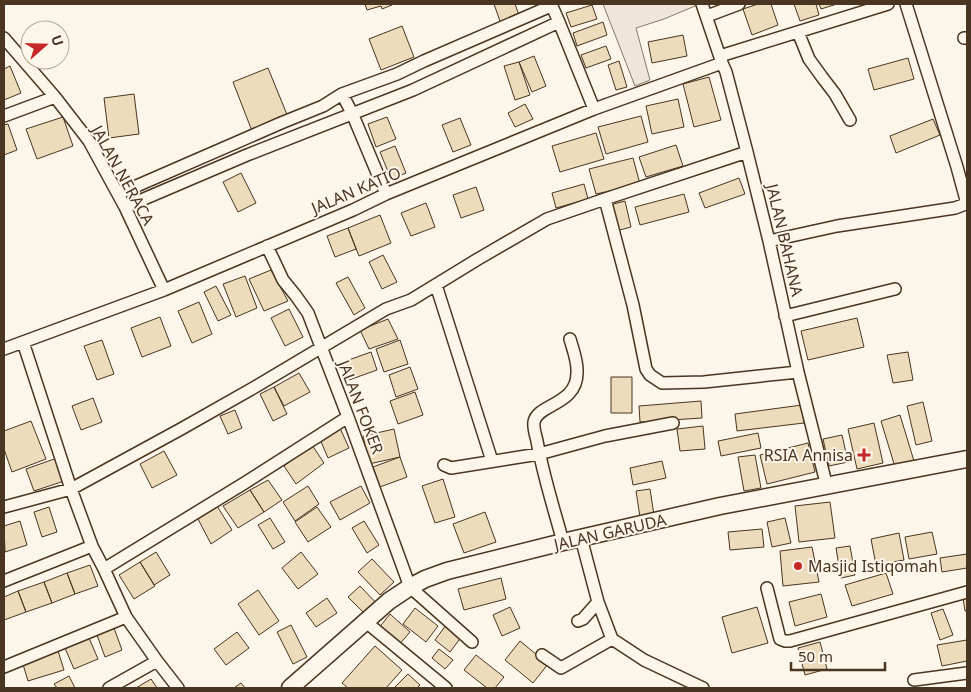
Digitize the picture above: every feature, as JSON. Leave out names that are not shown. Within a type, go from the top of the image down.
[{"type":"street","name":"JALAN BAHANA","points":[[702,4],[726,72],[747,152],[798,372],[828,486]]},
{"type":"street","points":[[707,16],[739,4]]},
{"type":"street","name":"JALAN KATIO","points":[[4,349],[164,290],[353,210],[386,194],[594,109],[798,32],[888,4]]},
{"type":"street","points":[[769,241],[837,226],[955,208],[963,205],[966,200],[962,167],[906,4]]},
{"type":"street","points":[[118,194],[214,151],[323,106],[342,94],[397,74],[551,5],[594,109]]},
{"type":"street","points":[[125,207],[220,166],[413,90],[559,22]]},
{"type":"street","points":[[798,32],[808,59],[835,94],[850,120]]},
{"type":"street","name":"JALAN NERACA","points":[[4,38],[55,97],[89,141],[125,207],[164,290]]},
{"type":"street","points":[[449,50],[460,68]]},
{"type":"street","points":[[342,94],[352,113],[386,194]]},
{"type":"street","points":[[4,116],[55,97]]},
{"type":"street","points":[[214,151],[220,166]]},
{"type":"street","points":[[4,508],[71,489],[206,415],[386,309],[411,300],[547,219],[747,152]]},
{"type":"street","points":[[604,199],[634,305],[646,369],[650,375],[662,383],[704,382],[798,372]]},
{"type":"street","name":"JALAN FOKER","points":[[267,246],[283,280],[308,313],[410,587]]},
{"type":"street","points":[[436,285],[492,461]]},
{"type":"street","points":[[785,316],[895,289]]},
{"type":"street","points":[[562,542],[539,454],[534,423],[536,417],[545,409],[563,400],[576,383],[577,366],[570,339]]},
{"type":"street","points":[[23,342],[71,489],[92,546],[126,617],[156,661],[178,688]]},
{"type":"street","points":[[104,569],[348,418]]},
{"type":"street","points":[[444,465],[451,468],[539,454],[605,436],[673,423]]},
{"type":"street","name":"JALAN GARUDA","points":[[290,688],[389,601],[425,579],[448,571],[562,542],[720,506],[967,460]]},
{"type":"street","points":[[582,538],[598,602],[612,639],[644,660],[702,688]]},
{"type":"street","points":[[4,581],[92,546]]},
{"type":"street","points":[[410,587],[472,642]]},
{"type":"street","points":[[768,588],[780,639],[790,642],[967,592]]},
{"type":"street","points":[[578,621],[598,602]]},
{"type":"street","points":[[4,667],[126,617]]},
{"type":"street","points":[[366,622],[446,688]]},
{"type":"street","points":[[542,655],[561,668],[612,639]]},
{"type":"street","points":[[109,688],[156,661]]},
{"type":"street","points":[[914,680],[967,673]]},
{"type":"shaded area","points":[[603,4],[694,4],[695,6],[636,28],[650,80],[635,86]]},
{"type":"building","points":[[365,4],[392,5],[382,9],[381,6],[367,10]]},
{"type":"building","points":[[494,4],[515,4],[520,18],[501,24]]},
{"type":"building","points":[[758,4],[771,4],[778,25],[752,35],[743,9]]},
{"type":"building","points":[[794,4],[816,4],[819,15],[800,21]]},
{"type":"building","points":[[819,4],[837,4],[821,9]]},
{"type":"building","points":[[592,5],[597,19],[571,27],[566,13]]},
{"type":"building","points":[[603,22],[607,35],[577,46],[573,33]]},
{"type":"building","points":[[402,26],[414,57],[381,70],[369,39]]},
{"type":"building","points":[[683,35],[687,56],[652,63],[648,42]]},
{"type":"building","points":[[606,46],[611,59],[586,68],[581,55]]},
{"type":"building","points":[[534,56],[546,86],[532,92],[519,62]]},
{"type":"building","points":[[908,58],[914,79],[874,90],[868,69]]},
{"type":"building","points":[[619,61],[627,87],[616,90],[608,65]]},
{"type":"building","points":[[519,62],[530,95],[515,100],[504,66]]},
{"type":"building","points":[[10,66],[21,93],[4,100],[4,69]]},
{"type":"building","points":[[268,68],[288,117],[252,131],[233,82]]},
{"type":"building","points":[[709,77],[721,120],[694,127],[683,84]]},
{"type":"building","points":[[134,94],[139,134],[109,138],[104,98]]},
{"type":"building","points":[[678,99],[684,127],[652,134],[646,106]]},
{"type":"building","points":[[525,104],[533,119],[515,127],[508,113]]},
{"type":"building","points":[[641,116],[648,142],[606,154],[598,127]]},
{"type":"building","points":[[63,117],[73,146],[37,159],[26,129]]},
{"type":"building","points":[[387,117],[396,139],[376,147],[368,124]]},
{"type":"building","points":[[460,118],[471,145],[453,152],[442,125]]},
{"type":"building","points":[[933,119],[940,135],[896,153],[890,136]]},
{"type":"building","points":[[8,124],[17,150],[4,155],[4,125]]},
{"type":"building","points":[[596,133],[604,159],[560,172],[552,146]]},
{"type":"building","points":[[676,145],[683,166],[646,177],[639,157]]},
{"type":"building","points":[[395,146],[406,173],[391,179],[380,152]]},
{"type":"building","points":[[633,158],[640,184],[596,194],[589,169]]},
{"type":"building","points":[[241,173],[256,203],[238,212],[223,182]]},
{"type":"building","points":[[739,178],[745,194],[705,208],[699,193]]},
{"type":"building","points":[[584,184],[588,199],[556,208],[552,193]]},
{"type":"building","points":[[476,187],[484,210],[461,218],[453,195]]},
{"type":"building","points":[[684,194],[689,212],[640,225],[635,207]]},
{"type":"building","points":[[625,201],[631,227],[616,231],[610,205]]},
{"type":"building","points":[[426,203],[435,227],[411,236],[401,213]]},
{"type":"building","points":[[380,215],[391,243],[359,256],[348,228]]},
{"type":"building","points":[[348,228],[356,249],[335,257],[327,236]]},
{"type":"building","points":[[383,255],[397,282],[382,289],[369,262]]},
{"type":"building","points":[[271,270],[288,301],[264,311],[249,279]]},
{"type":"building","points":[[245,276],[257,308],[236,317],[223,284]]},
{"type":"building","points":[[348,277],[365,308],[354,315],[336,283]]},
{"type":"building","points":[[216,286],[231,315],[218,321],[204,292]]},
{"type":"building","points":[[199,302],[212,334],[192,343],[178,311]]},
{"type":"building","points":[[289,309],[303,337],[285,346],[271,318]]},
{"type":"building","points":[[160,317],[171,346],[142,357],[131,328]]},
{"type":"building","points":[[857,318],[864,347],[808,360],[801,331]]},
{"type":"building","points":[[388,319],[398,339],[369,349],[360,330]]},
{"type":"building","points":[[102,340],[114,374],[97,380],[84,346]]},
{"type":"building","points":[[400,340],[408,364],[384,372],[376,349]]},
{"type":"building","points":[[371,352],[377,370],[349,380],[343,362]]},
{"type":"building","points":[[908,352],[913,380],[893,383],[887,355]]},
{"type":"building","points":[[410,367],[418,389],[396,397],[389,375]]},
{"type":"building","points":[[299,373],[310,392],[284,406],[274,387]]},
{"type":"building","points":[[611,377],[632,377],[632,413],[611,413]]},
{"type":"building","points":[[274,387],[287,414],[273,421],[260,394]]},
{"type":"building","points":[[415,392],[423,415],[398,424],[390,401]]},
{"type":"building","points":[[93,398],[102,422],[81,430],[72,406]]},
{"type":"building","points":[[701,401],[702,418],[640,422],[639,406]]},
{"type":"building","points":[[923,402],[932,441],[916,445],[907,406]]},
{"type":"building","points":[[802,405],[804,423],[737,431],[735,414]]},
{"type":"building","points":[[235,410],[242,428],[228,434],[220,416]]},
{"type":"building","points":[[900,415],[914,461],[895,467],[881,421]]},
{"type":"building","points":[[31,421],[46,459],[12,472],[4,449],[4,431]]},
{"type":"building","points":[[874,423],[883,463],[857,469],[848,429]]},
{"type":"building","points":[[703,426],[705,449],[680,451],[677,429]]},
{"type":"building","points":[[340,428],[349,448],[328,458],[319,437]]},
{"type":"building","points":[[394,429],[400,457],[369,464],[363,436]]},
{"type":"building","points":[[758,433],[761,448],[721,456],[718,441]]},
{"type":"building","points":[[842,435],[848,462],[829,466],[823,439]]},
{"type":"building","points":[[808,443],[815,472],[767,484],[760,455]]},
{"type":"building","points":[[312,445],[324,463],[296,484],[284,466]]},
{"type":"building","points":[[164,451],[177,475],[152,488],[140,464]]},
{"type":"building","points":[[755,455],[761,488],[744,491],[738,457]]},
{"type":"building","points":[[400,457],[407,477],[380,487],[373,467]]},
{"type":"building","points":[[57,458],[64,481],[34,491],[26,469]]},
{"type":"building","points":[[662,461],[666,478],[633,485],[630,468]]},
{"type":"building","points":[[443,479],[455,517],[435,523],[422,486]]},
{"type":"building","points":[[268,480],[282,500],[264,512],[250,490]]},
{"type":"building","points":[[308,486],[319,504],[295,521],[283,502]]},
{"type":"building","points":[[361,486],[370,503],[340,520],[330,502]]},
{"type":"building","points":[[650,489],[654,515],[640,517],[636,491]]},
{"type":"building","points":[[250,490],[264,512],[238,528],[223,506]]},
{"type":"building","points":[[830,502],[835,538],[799,542],[795,506]]},
{"type":"building","points":[[217,506],[232,530],[211,544],[198,519]]},
{"type":"building","points":[[49,507],[57,532],[42,537],[34,512]]},
{"type":"building","points":[[317,507],[331,527],[308,542],[295,522]]},
{"type":"building","points":[[485,512],[496,542],[464,553],[453,524]]},
{"type":"building","points":[[270,518],[285,542],[273,549],[258,525]]},
{"type":"building","points":[[785,518],[791,543],[772,547],[767,522]]},
{"type":"building","points":[[20,521],[27,545],[5,552],[4,526]]},
{"type":"building","points":[[364,521],[379,545],[367,553],[352,528]]},
{"type":"building","points":[[762,529],[764,547],[730,550],[728,532]]},
{"type":"building","points":[[932,532],[937,554],[909,559],[905,537]]},
{"type":"building","points":[[899,533],[904,560],[876,565],[871,539]]},
{"type":"building","points":[[850,546],[855,575],[841,578],[836,548]]},
{"type":"building","name":"Masjid Istiqomah","points":[[812,547],[819,582],[783,586],[780,551]]},
{"type":"building","points":[[156,552],[170,575],[154,585],[140,562]]},
{"type":"building","points":[[301,552],[318,574],[298,589],[282,568]]},
{"type":"building","points":[[967,554],[967,568],[942,572],[940,558]]},
{"type":"building","points":[[372,559],[394,582],[380,595],[358,572]]},
{"type":"building","points":[[140,562],[155,586],[134,599],[119,575]]},
{"type":"building","points":[[90,565],[98,586],[75,594],[67,573]]},
{"type":"building","points":[[67,573],[75,594],[52,603],[44,582]]},
{"type":"building","points":[[886,573],[893,594],[852,606],[845,585]]},
{"type":"building","points":[[501,578],[506,599],[464,610],[458,589]]},
{"type":"building","points":[[44,582],[52,603],[26,612],[18,591]]},
{"type":"building","points":[[360,586],[378,605],[367,616],[348,597]]},
{"type":"building","points":[[258,590],[279,621],[259,635],[238,604]]},
{"type":"building","points":[[18,591],[26,612],[4,620],[4,597]]},
{"type":"building","points":[[821,594],[827,617],[795,626],[789,602]]},
{"type":"building","points":[[967,597],[967,611],[965,611],[963,598]]},
{"type":"building","points":[[327,598],[337,613],[316,627],[306,613]]},
{"type":"building","points":[[510,607],[520,628],[502,636],[493,615]]},
{"type":"building","points":[[757,607],[768,643],[732,653],[722,617]]},
{"type":"building","points":[[415,608],[438,626],[426,642],[403,624]]},
{"type":"building","points":[[943,609],[953,635],[940,640],[931,613]]},
{"type":"building","points":[[390,614],[410,632],[398,646],[378,629]]},
{"type":"building","points":[[291,625],[307,657],[293,664],[277,632]]},
{"type":"building","points":[[446,625],[462,636],[450,652],[435,640]]},
{"type":"building","points":[[114,628],[122,650],[105,657],[97,635]]},
{"type":"building","points":[[237,632],[249,648],[226,665],[214,649]]},
{"type":"building","points":[[89,638],[98,659],[74,669],[65,648]]},
{"type":"building","points":[[967,640],[967,661],[942,666],[937,645]]},
{"type":"building","points":[[520,641],[548,664],[533,683],[505,660]]},
{"type":"building","points":[[820,642],[827,669],[805,675],[798,648]]},
{"type":"building","points":[[375,646],[402,670],[386,688],[348,688],[342,683]]},
{"type":"building","points":[[439,649],[453,660],[445,669],[432,658]]},
{"type":"building","points":[[58,651],[64,670],[28,681],[22,661]]},
{"type":"building","points":[[476,655],[504,677],[495,688],[487,688],[464,670]]},
{"type":"building","points":[[408,674],[420,685],[417,688],[394,688]]},
{"type":"building","points":[[69,676],[75,688],[57,688],[54,684]]},
{"type":"building","points":[[151,679],[157,688],[136,688]]},
{"type":"building","points":[[241,683],[245,688],[234,688]]},
{"type":"place","name":"RSIA Annisa","points":[[864,455]]},
{"type":"place","name":"Masjid Istiqomah","points":[[798,566]]}]
